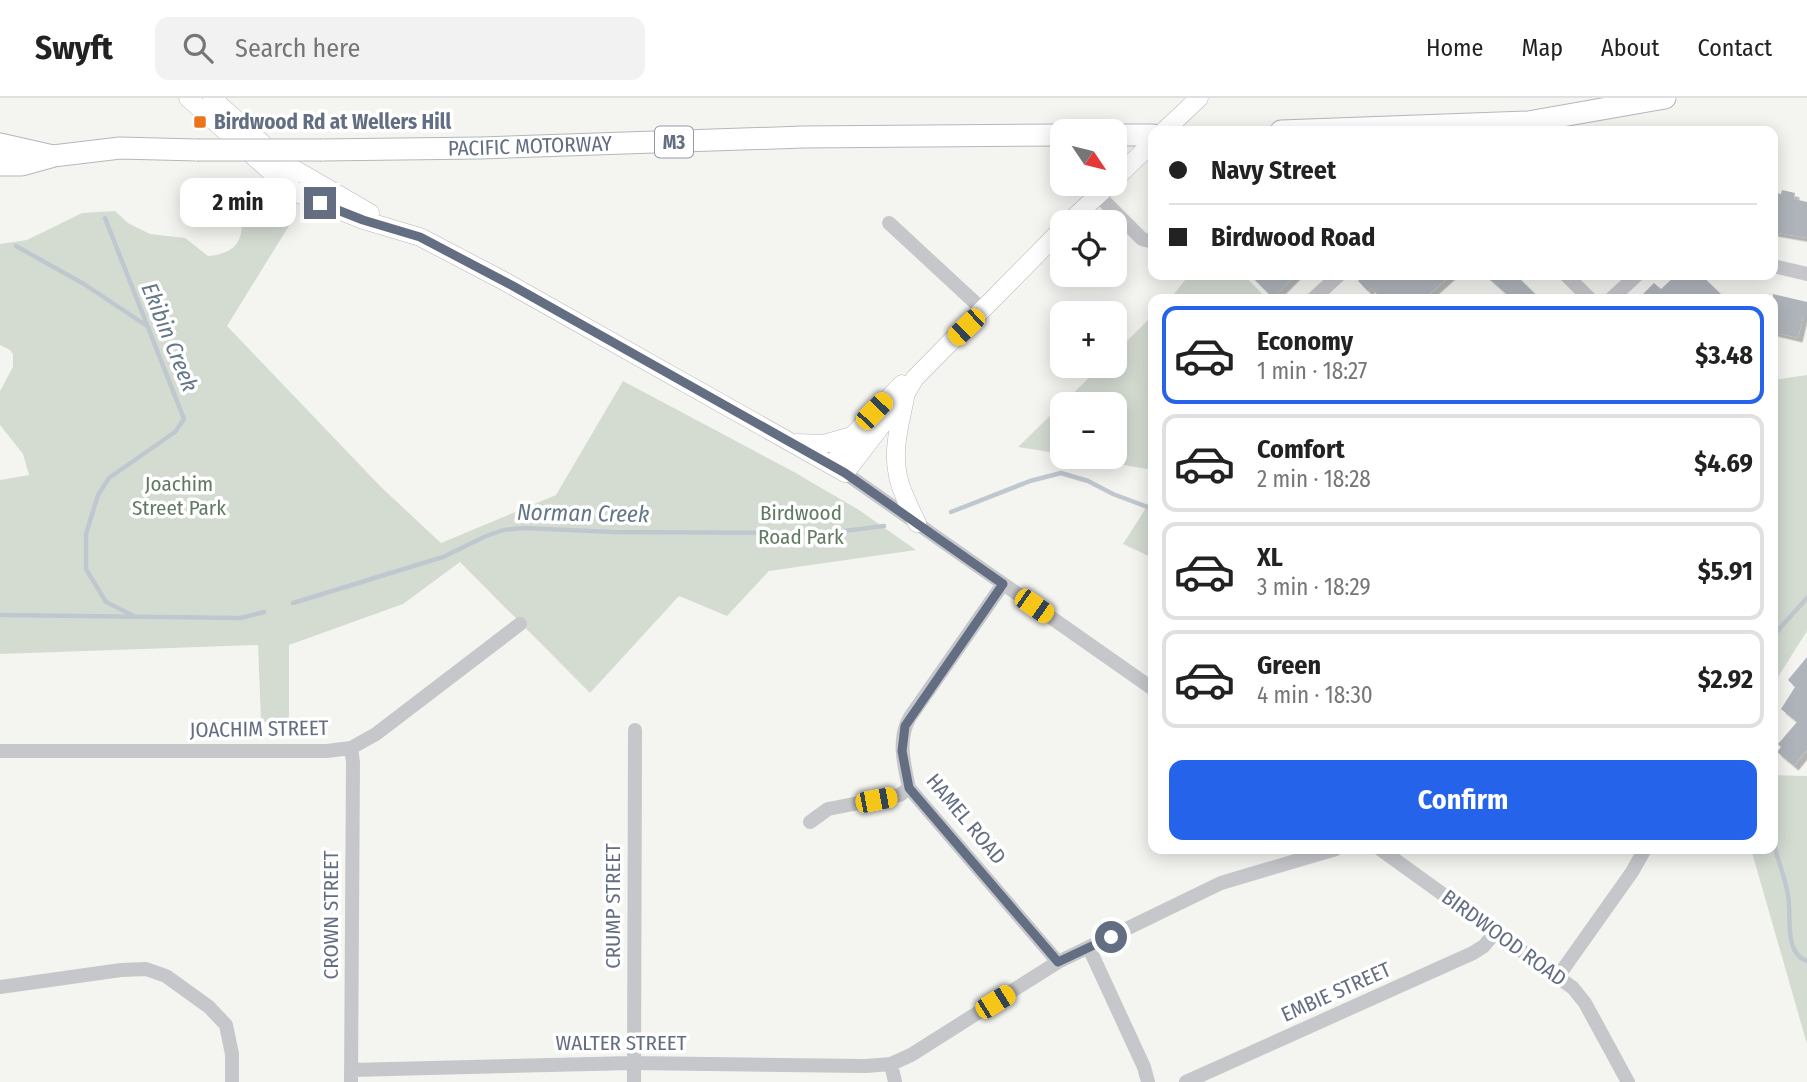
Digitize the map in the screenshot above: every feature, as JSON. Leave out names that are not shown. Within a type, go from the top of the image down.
[{"type":"highway","points":[[1418,126],[1528,122],[1665,98]]},
{"type":"highway","name":"PACIFIC MOTORWAY","points":[[0,145],[54,156],[120,148],[480,148],[803,137],[1050,135]]},
{"type":"highway","points":[[1127,135],[1148,135]]},
{"type":"highway","points":[[0,165],[22,165],[54,156]]},
{"type":"main road","points":[[188,98],[270,172],[299,194],[363,220],[420,237],[504,281],[838,469]]},
{"type":"main road","points":[[212,98],[284,163],[401,230]]},
{"type":"main road","points":[[1169,126],[1199,98]]},
{"type":"main road","points":[[1127,167],[1148,147]]},
{"type":"main road","points":[[1082,210],[1096,196]]},
{"type":"main road","points":[[838,469],[905,395],[915,378],[1050,241]]},
{"type":"main road","points":[[838,469],[852,436],[897,388],[915,378]]},
{"type":"main road","points":[[905,395],[896,459],[898,478],[917,523]]},
{"type":"main road","points":[[790,442],[802,445],[824,444],[852,436]]},
{"type":"street","points":[[1111,196],[1126,225],[1142,239],[1148,241]]},
{"type":"street","points":[[889,223],[983,310]]},
{"type":"street","points":[[1778,267],[1807,274]]},
{"type":"street","points":[[1318,294],[1334,280]]},
{"type":"street","points":[[1571,280],[1585,294]]},
{"type":"street","points":[[1616,294],[1632,280]]},
{"type":"street","points":[[838,469],[1148,686]]},
{"type":"street","name":"HAMEL ROAD","points":[[1003,584],[905,726],[902,751],[909,788],[1058,962]]},
{"type":"street","name":"JOACHIM STREET","points":[[0,751],[316,751],[351,748],[376,734],[520,624]]},
{"type":"street","name":"CRUMP STREET","points":[[634,1082],[635,730]]},
{"type":"street","name":"CROWN STREET","points":[[351,748],[351,1076]]},
{"type":"street","points":[[810,822],[828,809],[900,795],[909,788]]},
{"type":"street","points":[[895,1082],[891,1064],[911,1055],[1058,962],[1222,883],[1319,854]]},
{"type":"street","name":"BIRDWOOD ROAD","points":[[1387,854],[1559,975],[1573,988],[1585,1003],[1628,1082]]},
{"type":"street","points":[[1559,975],[1642,854]]},
{"type":"street","name":"EMBIE STREET","points":[[1186,1082],[1474,953],[1484,946],[1496,931]]},
{"type":"street","points":[[1089,948],[1144,1067],[1148,1082]]},
{"type":"street","points":[[0,987],[121,970],[146,969],[166,976],[209,1007],[226,1025],[232,1054],[232,1082]]},
{"type":"street","name":"WALTER STREET","points":[[351,1076],[633,1063],[891,1064]]},
{"type":"green space","name":"Joachim Street Park","points":[[243,196],[254,196],[295,216],[227,326],[381,487],[441,543],[556,495],[623,381],[794,472],[859,510],[916,550],[769,571],[727,616],[679,596],[590,693],[460,562],[403,604],[289,645],[289,728],[261,721],[258,645],[0,654],[0,480],[29,475],[23,454],[0,425],[0,391],[13,367],[13,354],[0,345],[0,244],[27,240],[82,213],[115,211],[128,223],[150,234],[185,238],[208,256],[221,254],[237,244],[240,237]]},
{"type":"green space","points":[[1185,280],[1249,280],[1262,294],[1174,294]]},
{"type":"green space","points":[[1148,320],[1148,469],[1127,466],[1127,392],[1074,392],[1089,378],[1127,378],[1127,341]]},
{"type":"green space","points":[[1807,375],[1807,631],[1778,677],[1778,379]]},
{"type":"green space","points":[[1050,416],[1050,452],[1018,447]]},
{"type":"green space","points":[[1148,505],[1148,556],[1123,544]]},
{"type":"green space","points":[[1778,775],[1807,776],[1807,1044],[1752,854],[1778,854]]},
{"type":"building","points":[[1782,190],[1795,193],[1794,199],[1807,202],[1807,238],[1778,233],[1778,193],[1781,194]]},
{"type":"building","points":[[1255,280],[1291,280],[1277,294],[1269,294]]},
{"type":"building","points":[[1445,280],[1430,294],[1377,294],[1371,288],[1368,291],[1358,281]]},
{"type":"building","points":[[1491,280],[1521,280],[1535,294],[1506,294]]},
{"type":"building","points":[[1671,280],[1706,280],[1721,294],[1643,294],[1654,283],[1661,289]]},
{"type":"building","points":[[1778,295],[1807,302],[1807,317],[1803,317],[1798,338],[1778,333]]},
{"type":"building","points":[[1807,657],[1807,750],[1794,766],[1778,753],[1781,747],[1778,744],[1797,722],[1781,709],[1795,687],[1788,680]]},
{"type":"waterway","name":"Ekibin Creek","points":[[105,218],[184,419],[175,432],[109,478],[98,495],[86,534],[86,569],[106,602],[134,616]]},
{"type":"waterway","points":[[16,246],[84,284],[147,326]]},
{"type":"waterway","name":"Norman Creek","points":[[951,512],[1030,481],[1061,473],[1088,481],[1148,507]]},
{"type":"waterway","name":"Norman Creek","points":[[293,603],[443,557],[503,530],[523,528],[613,532],[828,533],[884,526]]},
{"type":"waterway","name":"Norman Creek","points":[[1778,630],[1807,598]]},
{"type":"waterway","name":"Ekibin Creek","points":[[0,615],[241,618],[264,612]]},
{"type":"waterway","points":[[1777,854],[1788,895],[1791,942],[1799,957],[1807,961]]},
{"type":"place","name":"Birdwood Rd at Wellers Hill","points":[[200,122]]},
{"type":"route","points":[[320,203],[363,220],[420,237],[513,286],[845,473],[1003,584],[905,726],[902,751],[909,788],[1058,962],[1111,937]]},
{"type":"park label","name":"Birdwood Road Park","points":[[801,525]]}]
